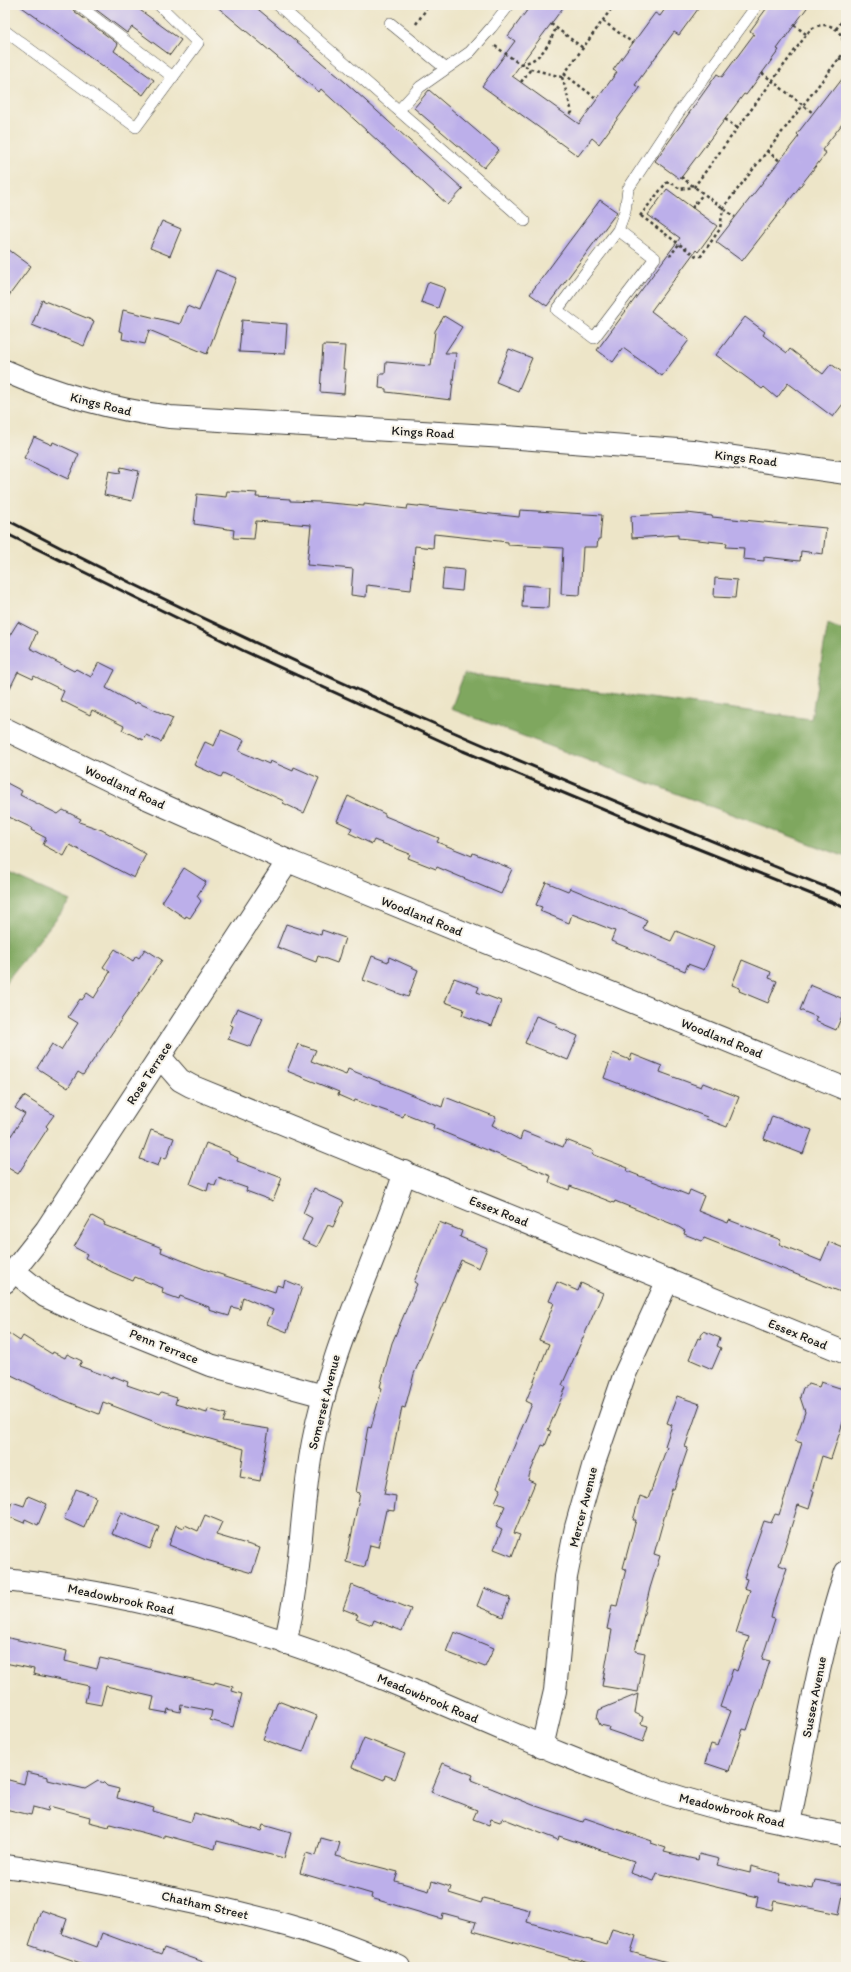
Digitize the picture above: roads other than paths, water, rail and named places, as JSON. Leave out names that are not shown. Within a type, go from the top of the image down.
[{"type":"street","name":"Kings Road","points":[[5,371],[39,386],[90,403],[129,412],[170,417],[506,437],[692,451],[846,472]]},
{"type":"street","name":"Woodland Road","points":[[5,729],[140,795],[288,861],[846,1089]]},
{"type":"street","name":"Rose Terrace","points":[[10,1276],[46,1230],[288,861]]},
{"type":"street","name":"Essex Road","points":[[160,1057],[180,1080],[191,1086],[846,1353]]},
{"type":"street","name":"Somerset Avenue","points":[[285,1643],[293,1613],[302,1519],[313,1442],[330,1369],[350,1314],[391,1214],[405,1172]]},
{"type":"street","name":"Penn Terrace","points":[[10,1276],[45,1296],[96,1319],[210,1365],[324,1396]]},
{"type":"street","name":"Mercer Avenue","points":[[542,1747],[555,1691],[566,1577],[584,1498],[605,1427],[624,1376],[668,1280]]},
{"type":"street","name":"Sussex Avenue","points":[[789,1824],[817,1675],[834,1608],[846,1572]]},
{"type":"street","name":"Meadowbrook Road","points":[[5,1580],[47,1584],[115,1596],[235,1625],[376,1676],[542,1747],[649,1788],[698,1804],[846,1836]]},
{"type":"street","name":"Chatham Street","points":[[5,1866],[76,1877],[244,1913],[338,1941],[399,1967]]},
{"type":"lane","points":[[78,5],[173,77]]},
{"type":"lane","points":[[5,31],[136,127],[198,43],[159,5]]},
{"type":"lane","points":[[278,5],[525,221]]},
{"type":"lane","points":[[399,110],[420,87],[445,68],[470,52],[509,5]]},
{"type":"lane","points":[[618,230],[655,258],[594,338],[557,310],[618,230],[625,211],[628,189],[679,112],[757,5]]},
{"type":"lane","points":[[390,23],[445,68]]},
{"type":"railway","points":[[5,519],[211,622],[420,718],[632,808],[846,895]]},
{"type":"railway","points":[[5,533],[244,651],[463,751],[671,838],[846,908]]}]
